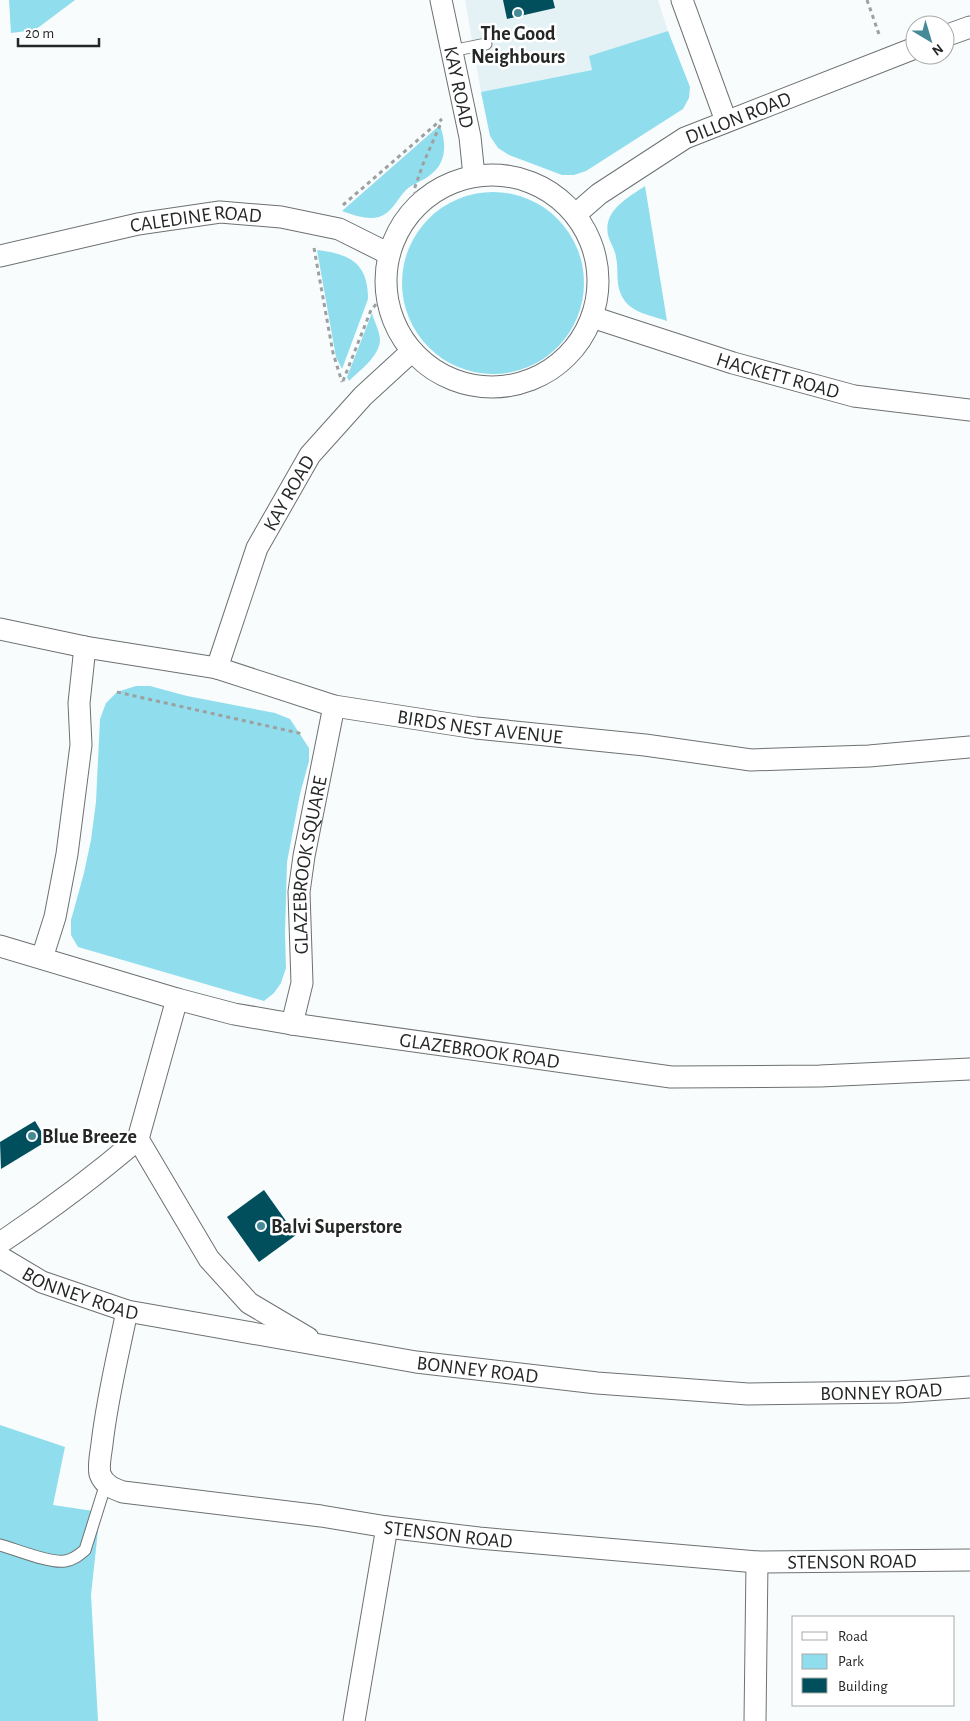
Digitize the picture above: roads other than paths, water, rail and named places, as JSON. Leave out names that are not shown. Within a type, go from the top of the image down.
[{"type":"street","name":"KAY ROAD","points":[[440,0],[470,137],[474,176]]},
{"type":"street","points":[[682,0],[726,121]]},
{"type":"street","points":[[955,32],[970,27]]},
{"type":"street","name":"DILLON ROAD","points":[[576,214],[599,194],[685,138],[905,52]]},
{"type":"street","points":[[502,174],[530,181],[555,194],[576,214],[590,237],[597,264],[598,291],[592,317],[581,339],[566,358],[546,372],[531,379],[499,387],[475,386],[451,379],[430,368],[412,351],[400,334],[391,316],[386,292],[389,254],[398,231],[411,211],[429,195],[450,182],[474,176],[502,174]]},
{"type":"street","name":"CALEDINE ROAD","points":[[0,256],[138,224],[220,212],[281,217],[339,229],[389,254]]},
{"type":"street","name":"HACKETT ROAD","points":[[592,317],[733,363],[854,396],[970,410]]},
{"type":"street","name":"KAY ROAD","points":[[217,668],[257,548],[310,456],[357,404],[412,351]]},
{"type":"street","name":"BIRDS NEST AVENUE","points":[[0,629],[85,647],[217,668],[334,706],[476,728],[645,745],[751,760],[869,756],[970,747]]},
{"type":"street","points":[[42,958],[54,917],[67,854],[81,745],[79,703],[85,647]]},
{"type":"street","name":"GLAZEBROOK SQUARE","points":[[292,1024],[302,983],[299,892],[304,856],[334,706]]},
{"type":"street","name":"GLAZEBROOK ROAD","points":[[0,946],[177,999],[234,1014],[292,1024],[671,1077],[820,1076],[970,1069]]},
{"type":"street","points":[[0,1243],[99,1174],[138,1139],[177,999]]},
{"type":"street","points":[[138,1139],[209,1259],[249,1303],[319,1345]]},
{"type":"street","name":"BONNEY ROAD","points":[[0,1257],[42,1282],[127,1311],[435,1365],[598,1383],[748,1394],[898,1392],[970,1386]]},
{"type":"street","points":[[106,1483],[100,1475],[99,1466],[105,1418],[127,1311]]},
{"type":"street","name":"STENSON ROAD","points":[[106,1483],[113,1489],[124,1492],[321,1516],[387,1527],[478,1538],[756,1562],[970,1560]]},
{"type":"street","points":[[354,1721],[387,1527]]},
{"type":"street","points":[[755,1721],[756,1562]]},
{"type":"lane","points":[[451,52],[486,44]]},
{"type":"lane","points":[[0,1545],[50,1560],[64,1562],[78,1556],[85,1550],[106,1483]]},
{"type":"place","name":"The Good Neighbours","points":[[518,13]]},
{"type":"place","name":"Blue Breeze","points":[[32,1136]]},
{"type":"place","name":"Balvi Superstore","points":[[261,1226]]}]
